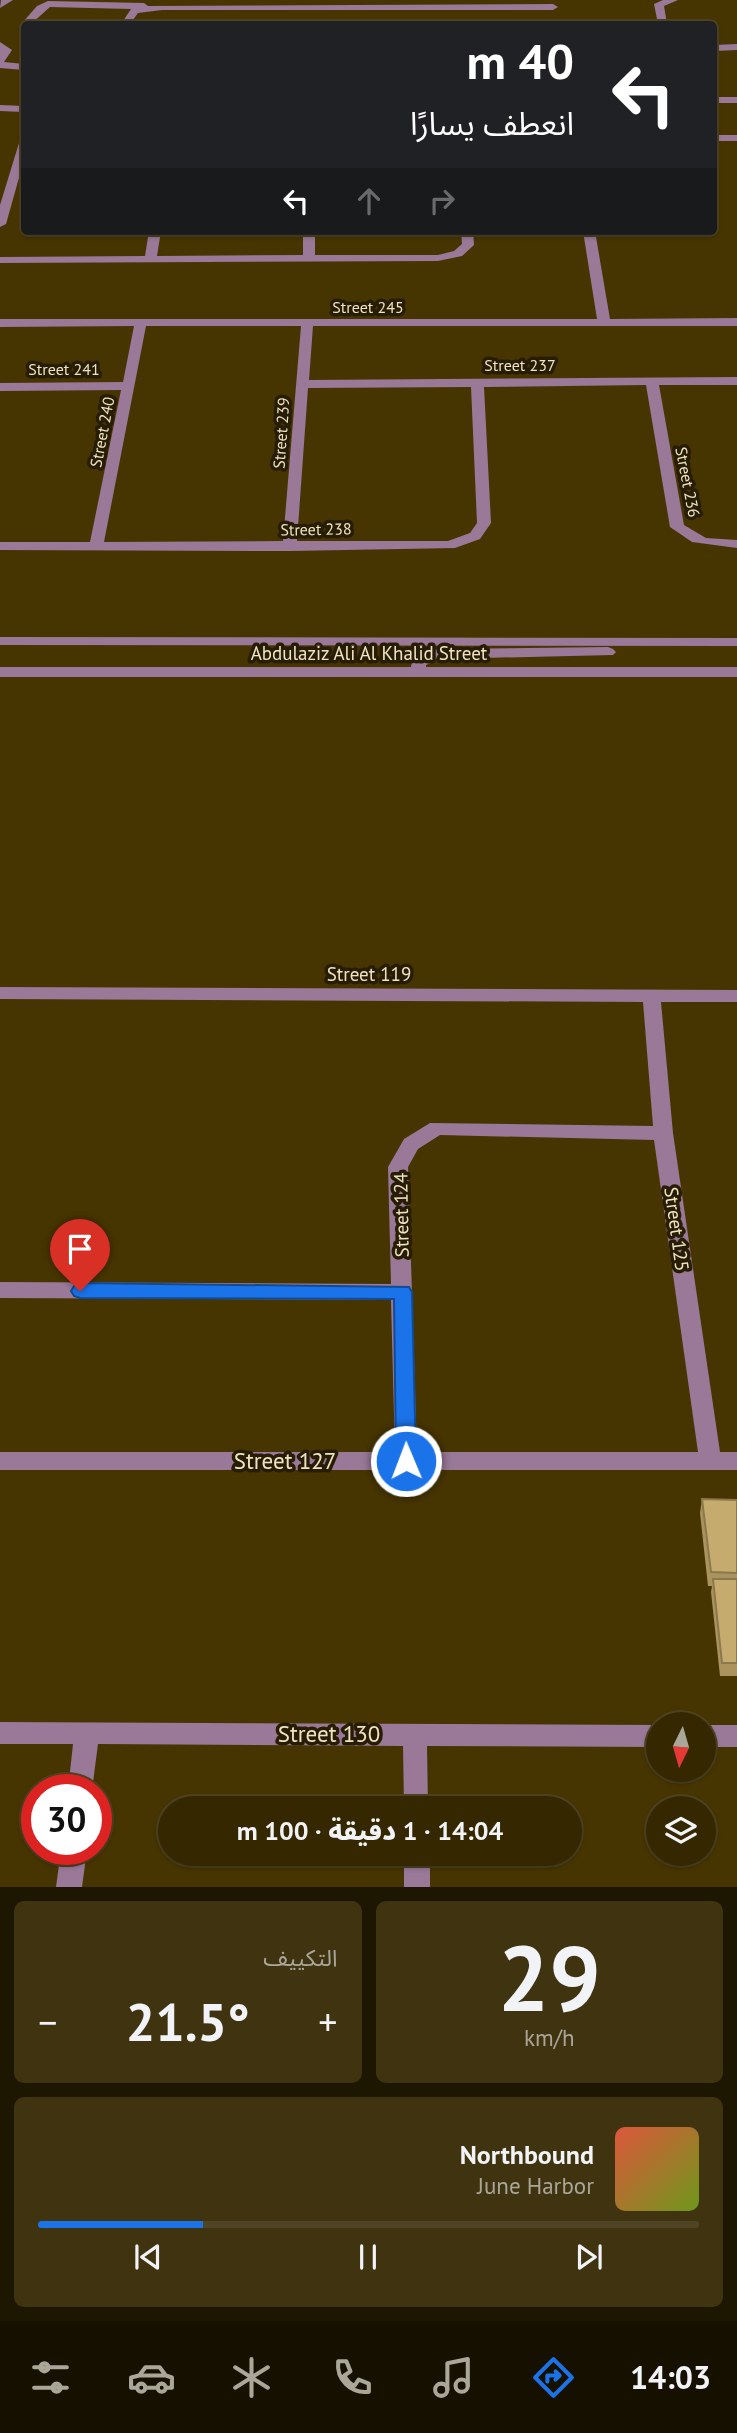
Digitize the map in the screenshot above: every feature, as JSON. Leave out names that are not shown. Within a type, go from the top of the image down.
[{"type":"street","points":[[0,5],[8,0]]},
{"type":"street","points":[[662,21],[659,4],[673,0]]},
{"type":"street","points":[[29,21],[42,6],[52,4],[283,11],[437,12],[553,7]]},
{"type":"street","points":[[127,21],[135,10],[162,7]]},
{"type":"street","points":[[0,45],[7,50],[0,63],[21,66]]},
{"type":"street","points":[[717,48],[737,47]]},
{"type":"street","points":[[717,100],[737,100]]},
{"type":"street","points":[[0,108],[21,109]]},
{"type":"street","points":[[717,138],[737,138]]},
{"type":"street","points":[[0,224],[21,157]]},
{"type":"street","points":[[150,260],[154,235]]},
{"type":"street","points":[[309,235],[309,260]]},
{"type":"street","points":[[0,260],[438,258],[458,254],[468,245],[467,235]]},
{"type":"street","points":[[590,235],[604,322]]},
{"type":"street","name":"Street 239","points":[[290,547],[307,322]]},
{"type":"street","name":"Street 245","points":[[0,323],[737,322]]},
{"type":"street","name":"Street 240","points":[[96,547],[141,323]]},
{"type":"street","name":"Street 236","points":[[652,382],[677,527],[688,537],[714,544],[737,544]]},
{"type":"street","name":"Street 237","points":[[303,384],[737,382]]},
{"type":"street","name":"Street 238","points":[[0,546],[450,545],[475,536],[484,523],[477,383]]},
{"type":"street","name":"Street 241","points":[[0,387],[129,386]]},
{"type":"street","name":"Abdulaziz Ali Al Khalid Street","points":[[0,641],[737,642]]},
{"type":"street","points":[[419,673],[418,664],[421,660],[439,654],[583,654],[625,650],[656,642]]},
{"type":"street","name":"Abdulaziz Ali Al Khalid Street","points":[[0,671],[737,672]]},
{"type":"street","name":"Street 119","points":[[0,993],[737,996]]},
{"type":"street","name":"Street 125","points":[[652,996],[663,1133],[710,1461]]},
{"type":"street","name":"Street 124","points":[[406,1461],[398,1167],[411,1143],[437,1128],[663,1133]]},
{"type":"street","points":[[0,1290],[403,1292]]},
{"type":"street","name":"Street 127","points":[[0,1461],[737,1461]]},
{"type":"street","name":"Street 130","points":[[0,1733],[646,1736]]},
{"type":"street","points":[[82,1774],[87,1734]]},
{"type":"street","points":[[415,1734],[416,1796]]},
{"type":"street","points":[[716,1736],[737,1736]]},
{"type":"street","points":[[69,1887],[72,1865]]},
{"type":"street","points":[[416,1866],[417,1887]]},
{"type":"building","points":[[702,1499],[737,1500],[737,1573],[711,1572]]},
{"type":"building","points":[[713,1579],[737,1579],[737,1663],[722,1663]]},
{"type":"route","points":[[80,1291],[403,1292],[406,1461]]}]
